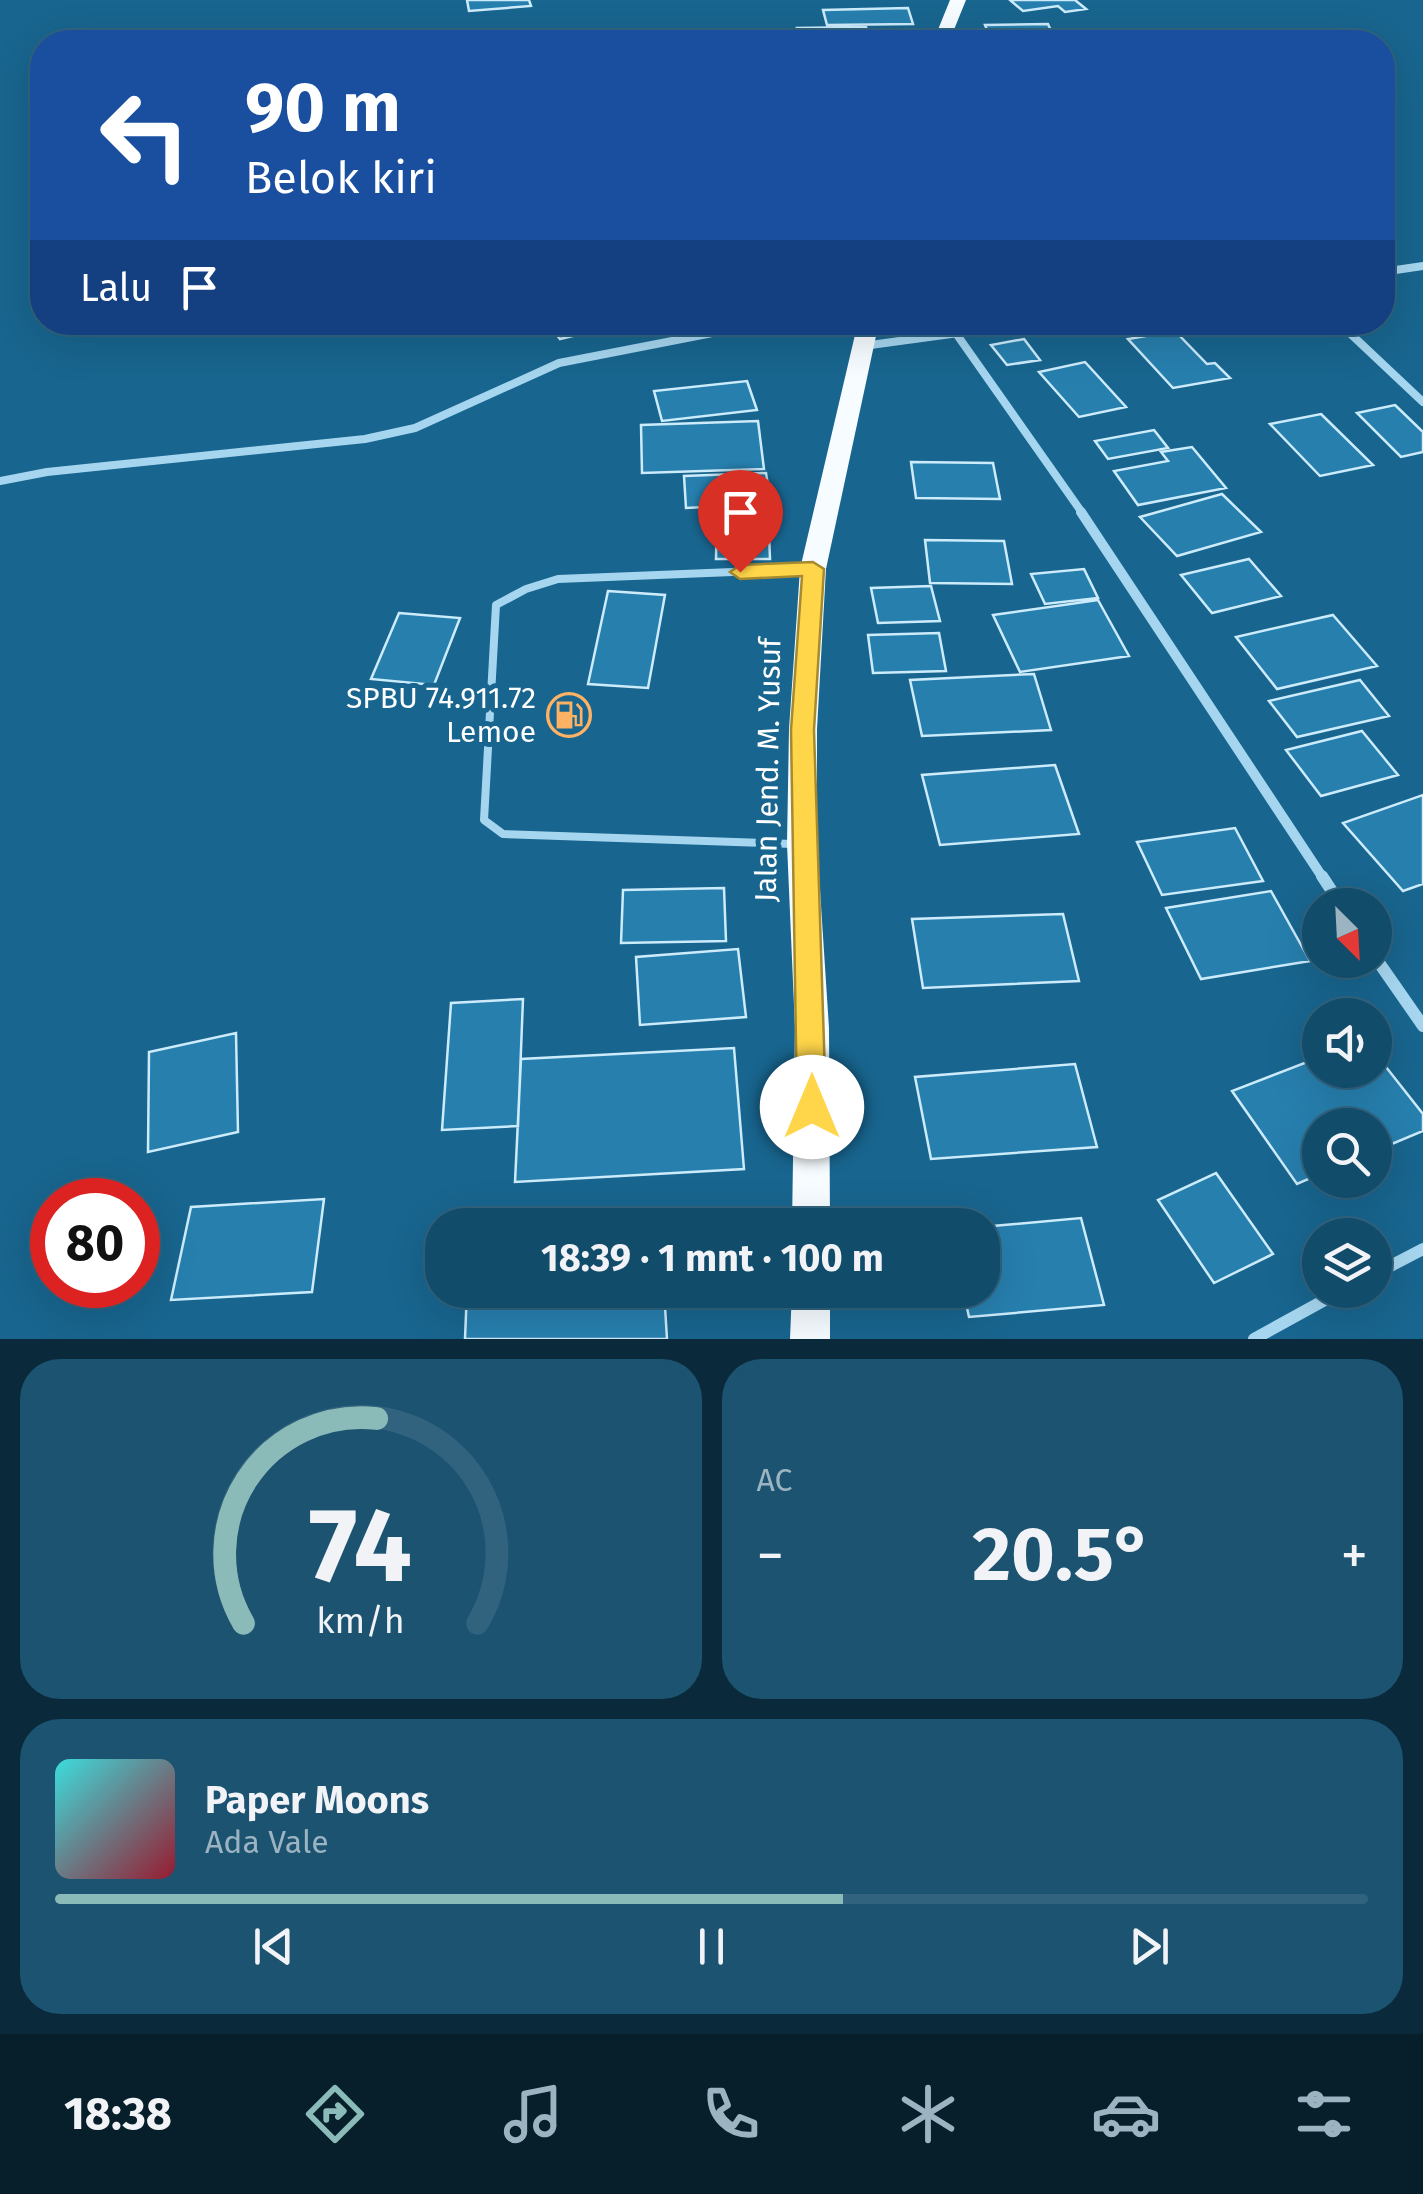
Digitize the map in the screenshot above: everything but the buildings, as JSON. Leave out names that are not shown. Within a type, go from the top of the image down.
[{"type":"highway","points":[[945,30],[958,0]]},
{"type":"highway","name":"Jalan Jend. M. Yusuf","points":[[811,1208],[812,1028],[802,844],[802,730],[813,569],[865,335]]},
{"type":"highway","points":[[810,1339],[811,1308]]},
{"type":"street","points":[[1395,270],[1423,266]]},
{"type":"street","points":[[0,481],[47,472],[365,438],[415,428],[560,363],[703,335]]},
{"type":"street","points":[[959,335],[1330,888]]},
{"type":"street","points":[[1352,335],[1423,402]]},
{"type":"street","points":[[1390,978],[1423,1026]]},
{"type":"street","points":[[1392,1265],[1423,1249]]},
{"type":"street","points":[[1254,1339],[1310,1308]]},
{"type":"lane","points":[[802,844],[502,834],[484,820],[496,605],[526,589],[558,579],[813,569]]},
{"type":"place","name":"SPBU 74.911.72 Lemoe","points":[[569,715]]},
{"type":"route","points":[[740,572],[813,569],[802,730],[802,844],[812,1028],[812,1107]]}]
